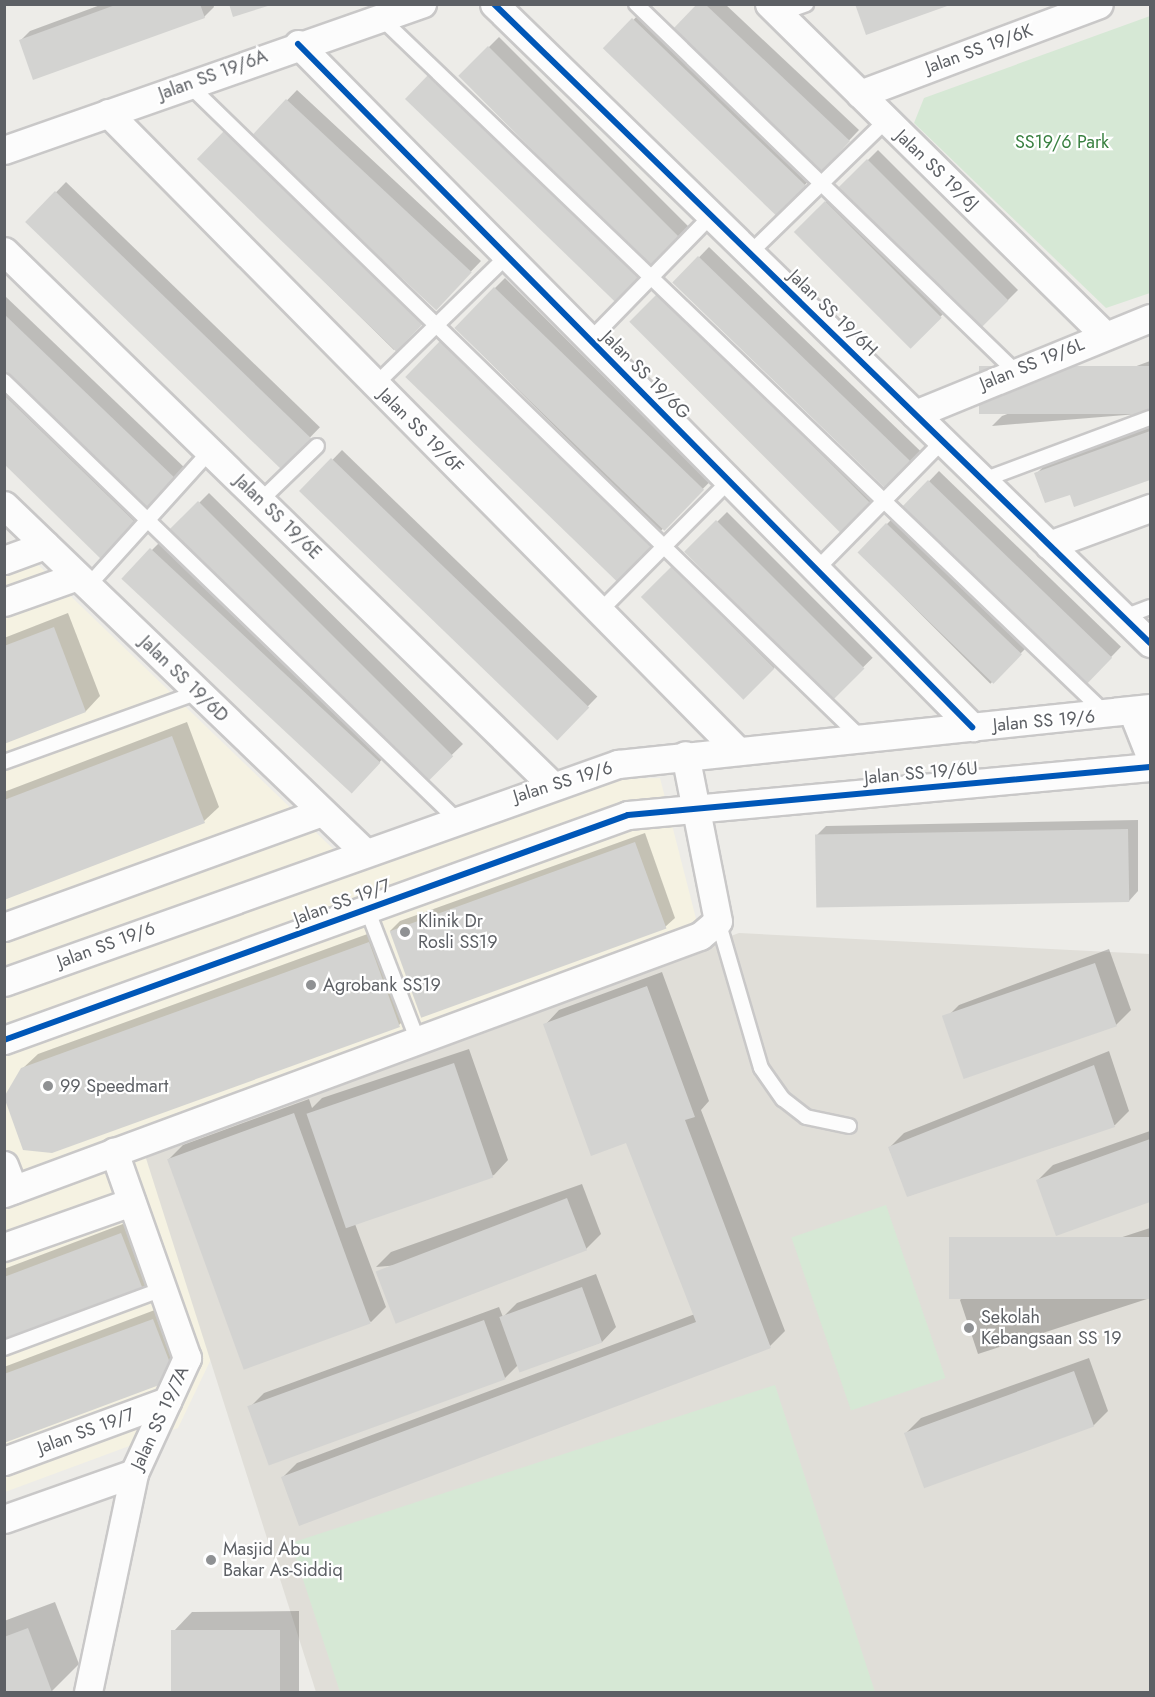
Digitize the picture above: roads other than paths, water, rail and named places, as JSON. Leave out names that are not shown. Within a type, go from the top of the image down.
[{"type":"street","name":"Jalan SS 19/6A","points":[[4,150],[298,44],[423,4]]},
{"type":"street","name":"Jalan SS 19/6H","points":[[494,4],[1150,643]]},
{"type":"street","name":"Jalan SS 19/6K","points":[[860,94],[1097,5]]},
{"type":"street","name":"Jalan SS 19/6J","points":[[774,9],[1105,335]]},
{"type":"street","name":"Jalan SS 19/6G","points":[[298,44],[972,727]]},
{"type":"street","name":"Jalan SS 19/6F","points":[[108,113],[735,748]]},
{"type":"street","name":"Jalan SS 19/6E","points":[[4,251],[551,784]]},
{"type":"street","name":"Jalan SS 19/6L","points":[[915,414],[1014,370],[1150,318]]},
{"type":"street","name":"Jalan SS 19/6D","points":[[4,505],[364,851]]},
{"type":"street","points":[[1049,544],[1150,508]]},
{"type":"street","points":[[4,560],[45,545]]},
{"type":"street","points":[[4,602],[83,581]]},
{"type":"street","points":[[1131,712],[1150,756]]},
{"type":"street","name":"Jalan SS 19/6","points":[[4,982],[455,818],[551,784],[618,764],[735,748],[1131,712]]},
{"type":"street","points":[[7,1182],[114,1152],[700,936],[718,921],[694,809],[685,754]]},
{"type":"street","name":"Jalan SS 19/6U","points":[[694,809],[1150,767]]},
{"type":"street","name":"Jalan SS 19/7","points":[[4,1040],[628,815],[694,809]]},
{"type":"street","points":[[4,927],[322,812]]},
{"type":"street","name":"Jalan SS 19/7A","points":[[88,1692],[134,1473],[187,1358],[114,1152]]},
{"type":"street","points":[[4,1247],[131,1202]]},
{"type":"street","name":"Jalan SS 19/7","points":[[4,1461],[167,1401]]},
{"type":"street","points":[[4,1519],[134,1473]]},
{"type":"lane","points":[[636,4],[1014,370]]},
{"type":"lane","points":[[774,9],[806,4]]},
{"type":"lane","points":[[381,18],[885,501],[1131,712]]},
{"type":"lane","points":[[188,84],[860,737]]},
{"type":"lane","points":[[750,253],[887,120]]},
{"type":"lane","points":[[590,340],[711,216]]},
{"type":"lane","points":[[376,384],[507,256]]},
{"type":"lane","points":[[4,381],[455,818]]},
{"type":"lane","points":[[983,480],[1150,418]]},
{"type":"lane","points":[[817,569],[943,441]]},
{"type":"lane","points":[[260,501],[317,446]]},
{"type":"lane","points":[[83,581],[147,520],[210,451]]},
{"type":"lane","points":[[600,611],[729,481]]},
{"type":"lane","points":[[1124,617],[1150,607]]},
{"type":"lane","points":[[4,762],[198,692]]},
{"type":"lane","points":[[367,909],[418,1041]]},
{"type":"lane","points":[[718,921],[761,1068],[783,1099],[806,1117],[849,1126]]},
{"type":"lane","points":[[4,1348],[163,1289]]},
{"type":"place","name":"Klinik Dr Rosli SS19","points":[[405,932]]},
{"type":"place","name":"Agrobank SS19","points":[[311,985]]},
{"type":"place","name":"99 Speedmart","points":[[48,1086]]},
{"type":"place","name":"Sekolah Kebangsaan SS 19","points":[[969,1328]]},
{"type":"place","name":"Masjid Abu Bakar As-Siddiq","points":[[211,1560]]},
{"type":"park label","name":"SS19/6 Park","points":[[1062,142]]}]
